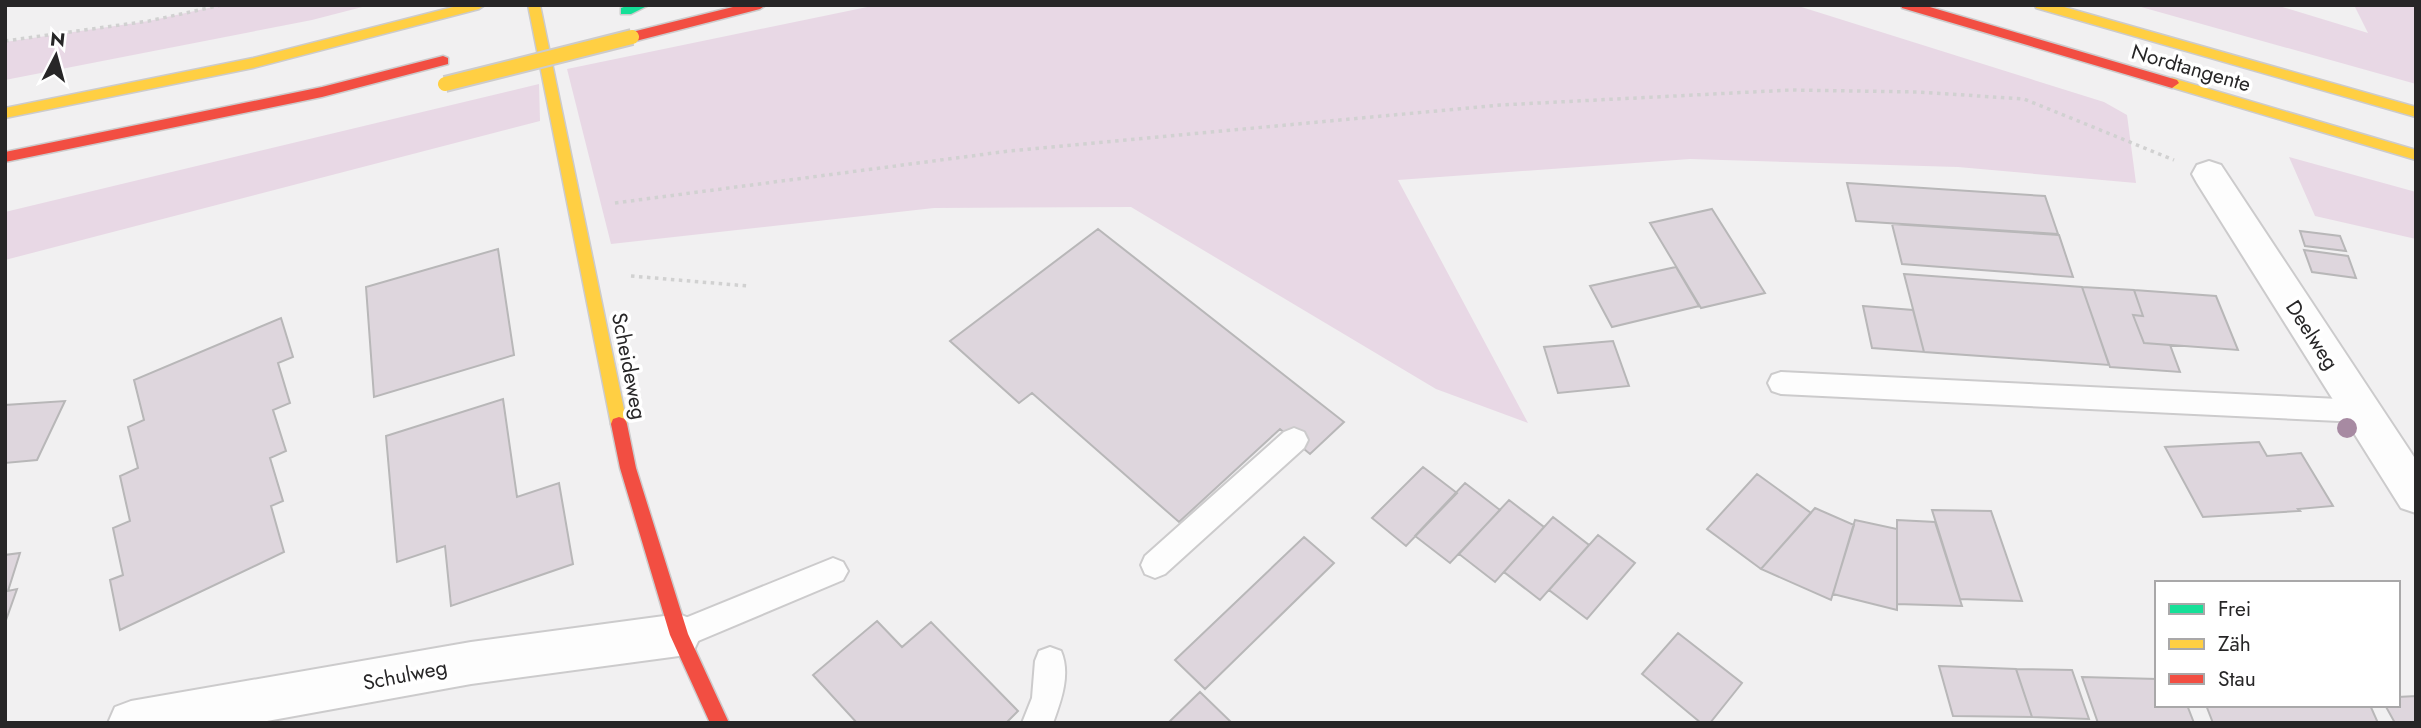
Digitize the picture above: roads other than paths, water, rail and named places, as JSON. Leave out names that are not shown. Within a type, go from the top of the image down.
[{"type":"main road","points":[[5,113],[253,63],[479,5]]},
{"type":"main road","name":"Scheideweg","points":[[534,5],[628,468],[679,635],[720,723]]},
{"type":"main road","points":[[619,12],[643,5]]},
{"type":"main road","points":[[438,85],[760,5]]},
{"type":"main road","points":[[1907,5],[1956,19]]},
{"type":"main road","points":[[1917,5],[1956,19]]},
{"type":"main road","name":"Nordtangente","points":[[2041,5],[2416,112]]},
{"type":"main road","name":"Nordtangente","points":[[1956,19],[2416,155]]},
{"type":"main road","points":[[521,39],[561,29]]},
{"type":"main road","points":[[5,157],[322,92],[450,59]]},
{"type":"main road","points":[[322,92],[404,87]]},
{"type":"street","name":"Deelweg","points":[[2209,174],[2416,495]]},
{"type":"street","name":"Schulweg","points":[[131,723],[471,663],[679,635]]},
{"type":"lane","points":[[1781,383],[2360,411]]},
{"type":"lane","points":[[1155,565],[1294,440]]},
{"type":"lane","points":[[679,635],[832,572]]},
{"type":"lane","points":[[1037,723],[1047,698],[1050,661]]}]
